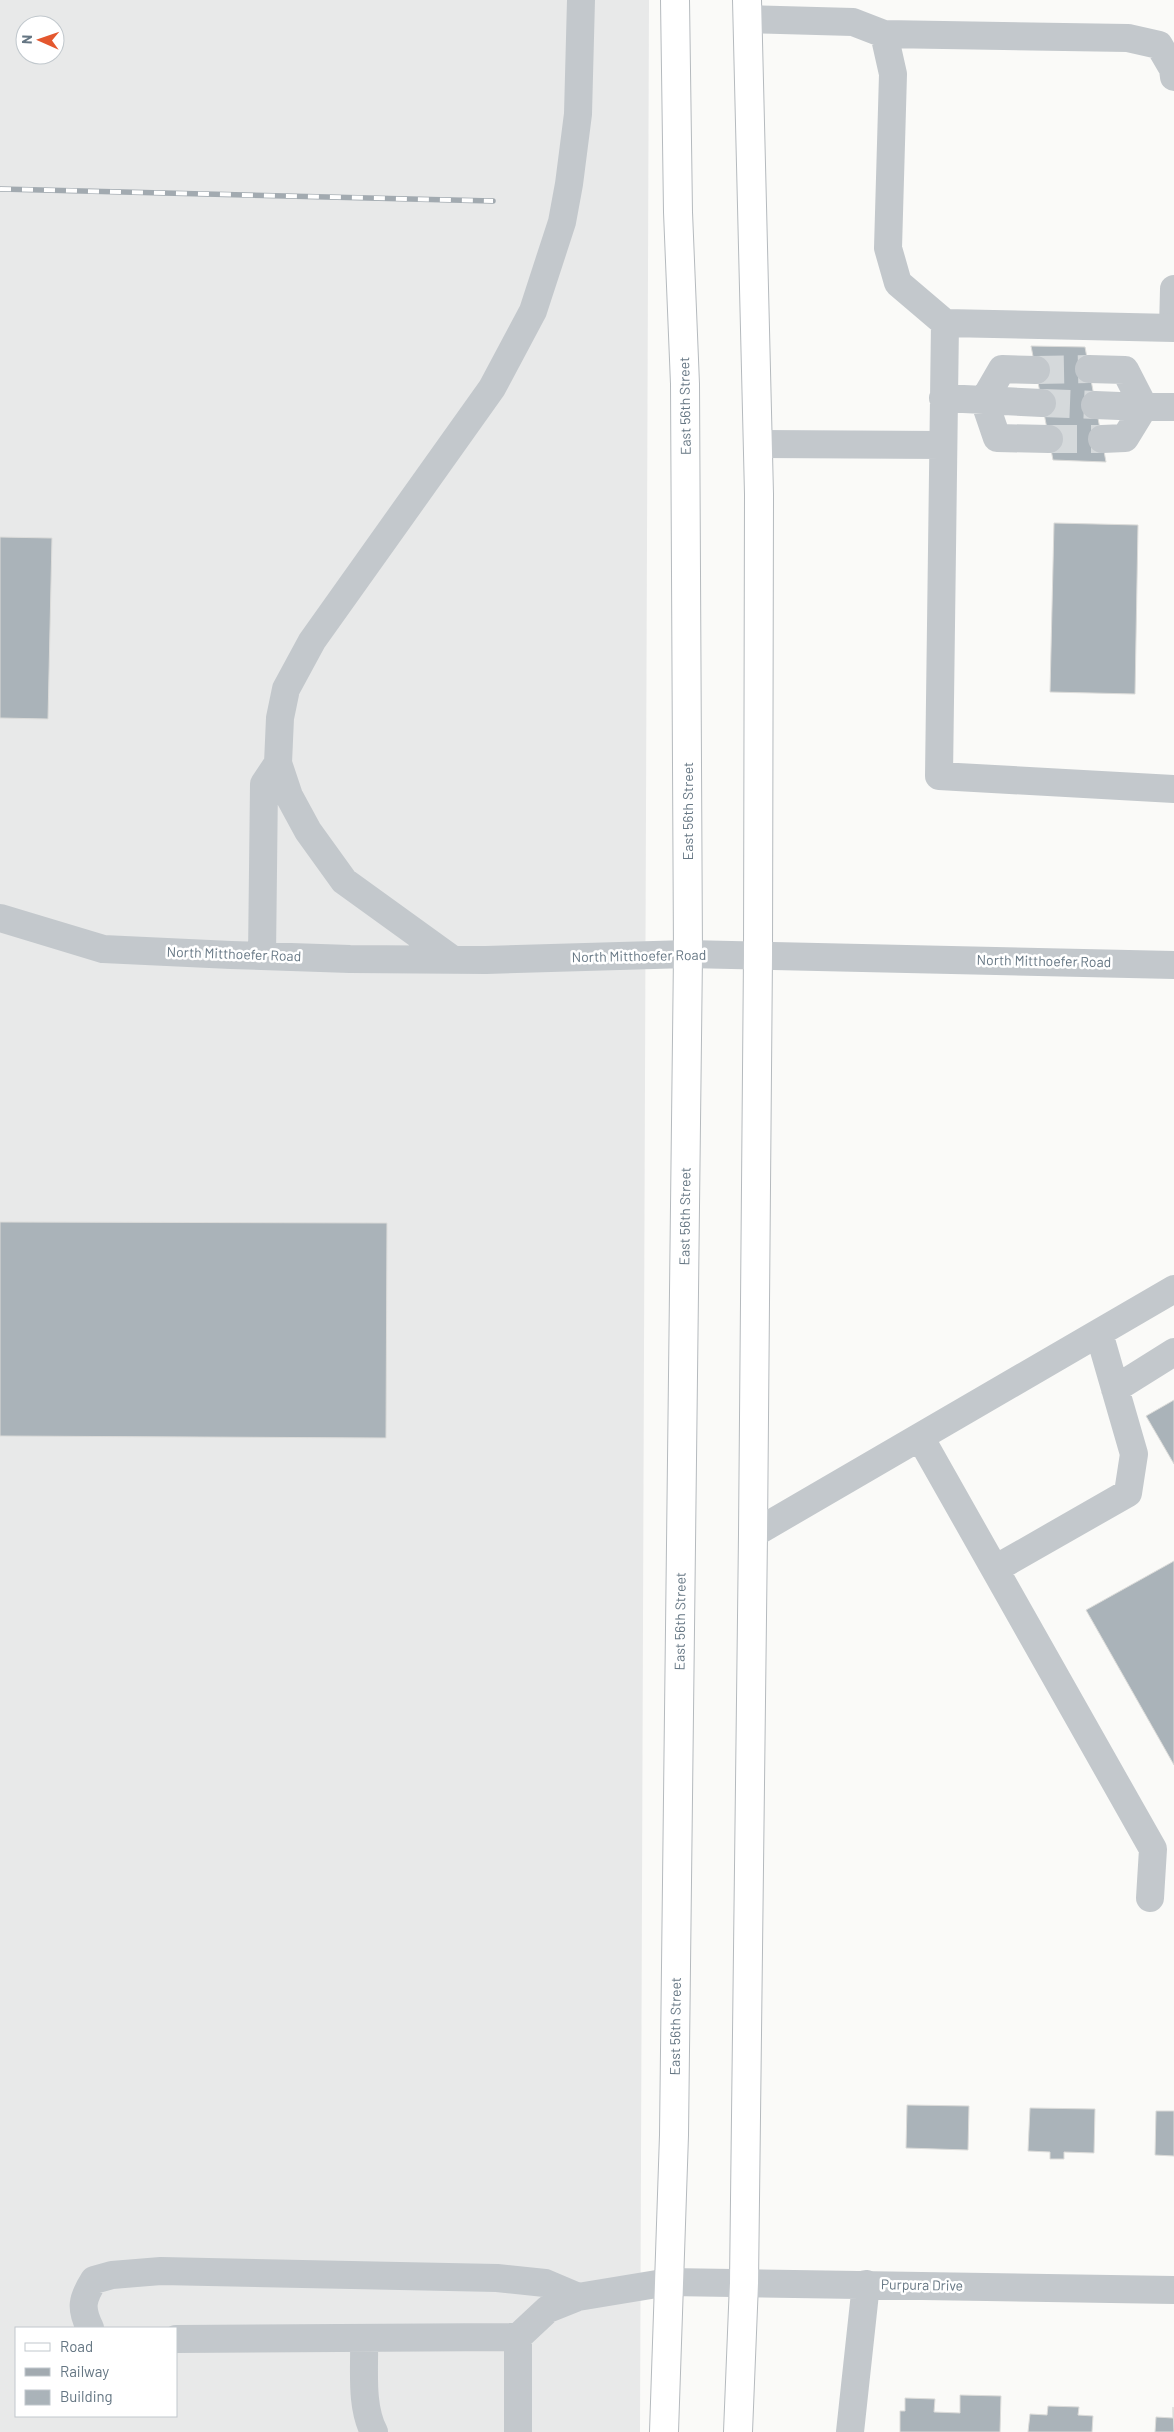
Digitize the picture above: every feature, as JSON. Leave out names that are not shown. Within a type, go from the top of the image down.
[{"type":"main road","name":"East 56th Street","points":[[664,2432],[674,2135],[688,954],[685,384],[678,212],[675,0]]},
{"type":"main road","points":[[738,2432],[744,2282],[754,1534],[758,955],[758,444],[747,10]]},
{"type":"street","points":[[452,960],[344,881],[308,831],[289,796],[278,763],[280,718],[286,689],[296,667],[312,641],[492,388],[533,311],[562,222],[569,184],[578,114],[581,0]]},
{"type":"street","points":[[747,10],[853,22],[884,34],[1128,38],[1159,45],[1173,69],[1174,77]]},
{"type":"street","points":[[884,34],[893,74],[888,248],[898,283],[945,323],[1173,328],[1174,289]]},
{"type":"street","points":[[945,323],[939,776],[1174,789]]},
{"type":"street","points":[[1036,370],[1002,369],[984,400],[997,438],[1049,439]]},
{"type":"street","points":[[1089,369],[1125,370],[1144,407]]},
{"type":"street","points":[[943,398],[1042,403]]},
{"type":"street","points":[[1095,405],[1174,407]]},
{"type":"street","points":[[1102,438],[1126,438],[1144,407]]},
{"type":"street","points":[[758,444],[942,445]]},
{"type":"street","points":[[262,956],[264,784],[278,763]]},
{"type":"street","name":"North Mitthoefer Road","points":[[0,918],[104,949],[262,956],[452,960],[688,954],[1174,965]]},
{"type":"street","points":[[754,1534],[1174,1289]]},
{"type":"street","points":[[995,1569],[1128,1493],[1134,1454],[1098,1333]]},
{"type":"street","points":[[1115,1389],[1174,1352]]},
{"type":"street","points":[[920,1437],[1153,1849],[1150,1898]]},
{"type":"street","points":[[90,2327],[83,2313],[85,2294],[94,2280],[112,2275],[161,2271],[497,2278],[546,2283],[578,2297]]},
{"type":"street","name":"Purpura Drive","points":[[518,2337],[548,2309],[578,2297],[669,2282],[1174,2290]]},
{"type":"street","points":[[850,2432],[866,2284]]},
{"type":"street","points":[[178,2340],[518,2337],[518,2432]]},
{"type":"street","points":[[364,2338],[365,2394],[369,2422],[374,2432]]},
{"type":"shaded area","points":[[0,0],[649,0],[640,2432],[0,2432]]},
{"type":"building","points":[[1031,346],[1085,347],[1106,462],[1053,460]]},
{"type":"building","points":[[1054,523],[1138,525],[1135,694],[1050,692]]},
{"type":"building","points":[[0,537],[52,538],[48,719],[0,718]]},
{"type":"building","points":[[0,1222],[387,1223],[386,1438],[0,1436]]},
{"type":"building","points":[[1174,1400],[1174,1464],[1146,1416]]},
{"type":"building","points":[[1174,1561],[1174,1765],[1086,1610]]},
{"type":"building","points":[[907,2105],[969,2106],[968,2150],[906,2148]]},
{"type":"building","points":[[1030,2108],[1095,2109],[1094,2153],[1064,2152],[1064,2159],[1050,2159],[1050,2152],[1028,2151]]},
{"type":"building","points":[[1156,2111],[1174,2111],[1174,2156],[1155,2155]]},
{"type":"building","points":[[960,2395],[1001,2396],[1000,2432],[900,2432],[900,2411],[905,2411],[905,2398],[935,2399],[934,2412],[960,2413]]},
{"type":"building","points":[[1048,2406],[1079,2407],[1078,2415],[1093,2416],[1092,2432],[1028,2432],[1030,2414],[1047,2415]]},
{"type":"building","points":[[1173,2407],[1174,2432],[1155,2432],[1156,2417],[1173,2418]]},
{"type":"tunnel","points":[[1036,370],[1089,369]]},
{"type":"tunnel","points":[[1042,403],[1095,405]]},
{"type":"tunnel","points":[[1049,439],[1102,439]]},
{"type":"railway","points":[[0,189],[493,201]]}]
